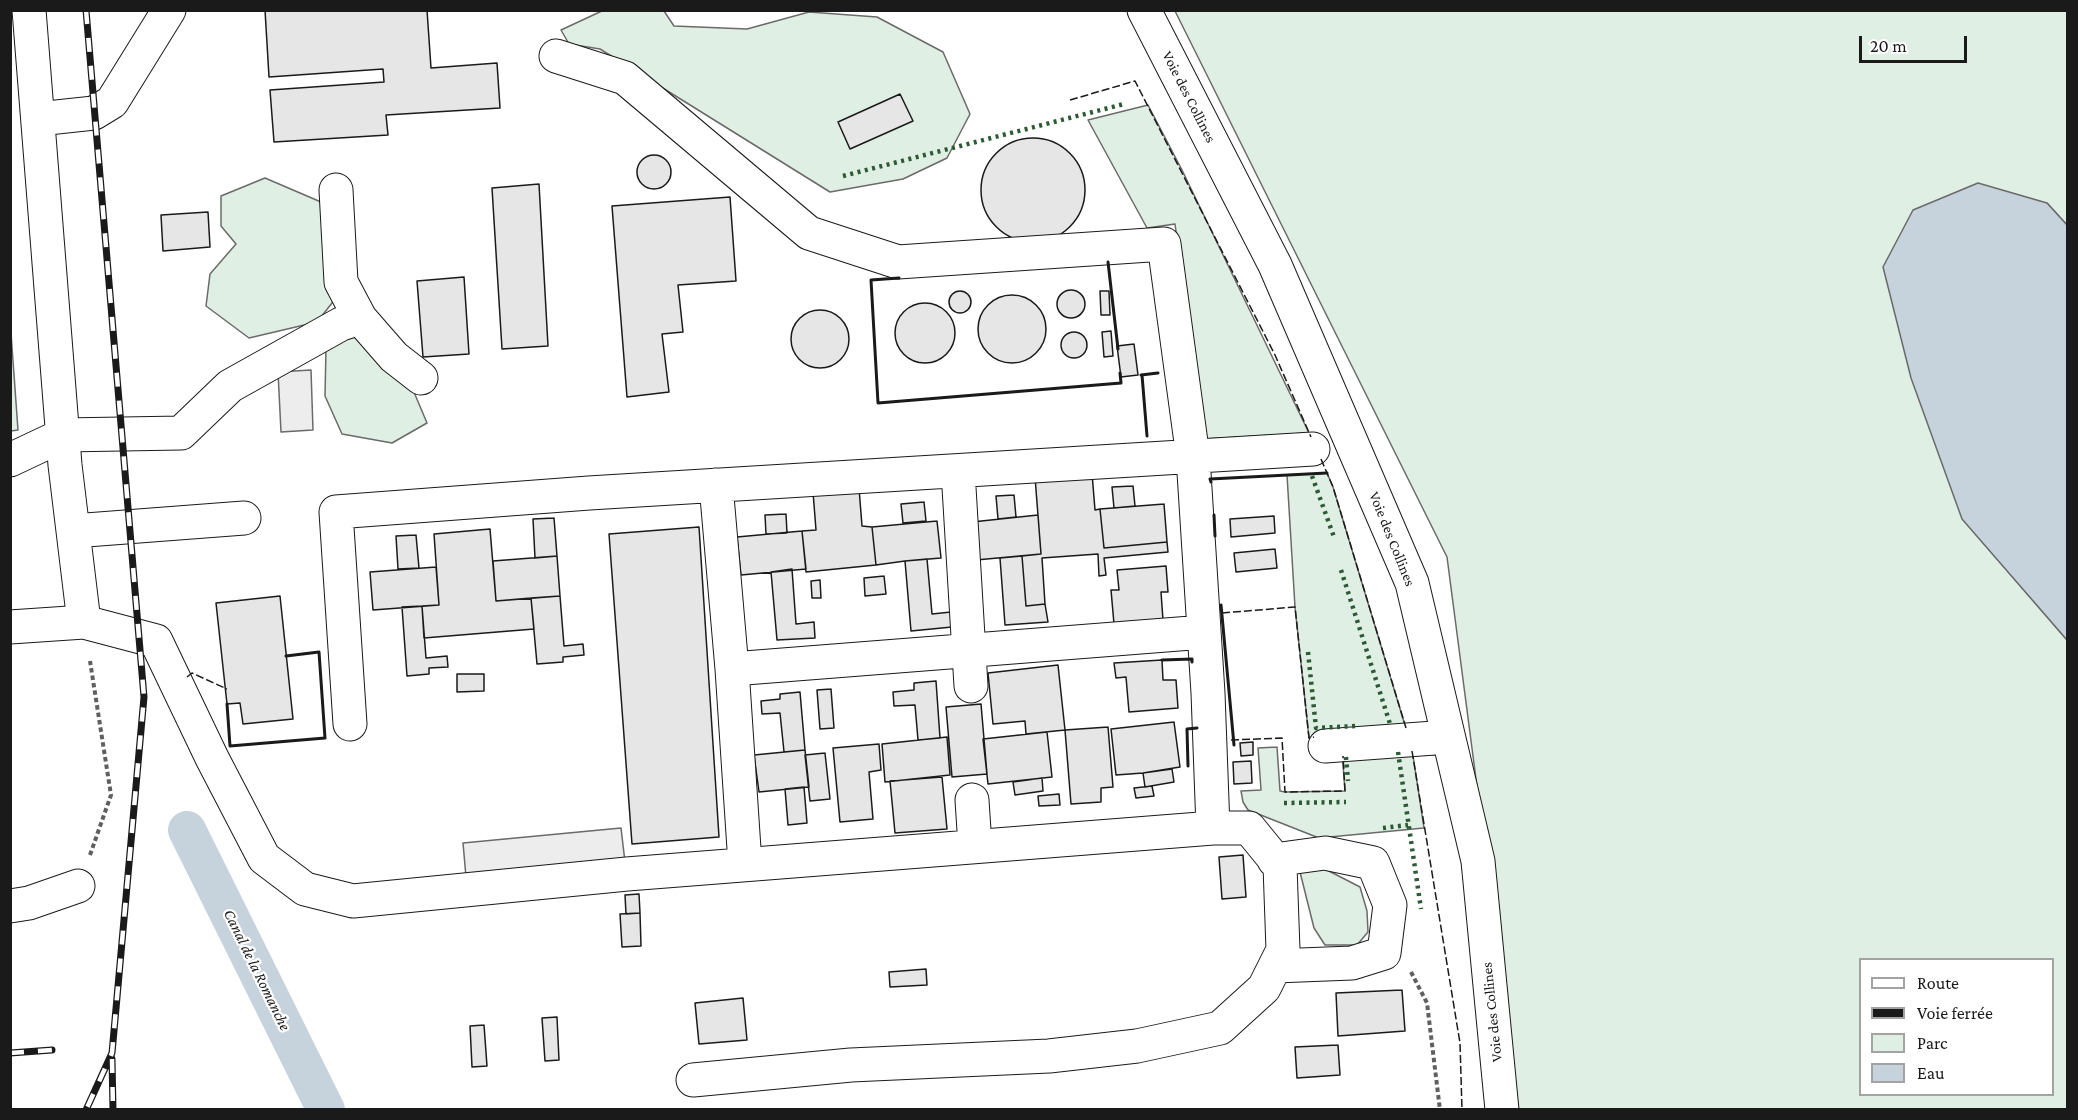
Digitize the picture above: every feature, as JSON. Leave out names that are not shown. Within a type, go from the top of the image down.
[{"type":"street","points":[[29,10],[63,435],[84,622]]},
{"type":"street","points":[[38,119],[94,113],[112,102],[170,10]]},
{"type":"street","name":"Voie des Collines","points":[[1144,10],[1275,265],[1412,583],[1478,861],[1502,1110]]},
{"type":"street","points":[[556,56],[625,78],[809,233],[898,262],[1164,244],[1193,457],[1213,828]]},
{"type":"street","points":[[336,190],[341,282],[360,318],[394,357],[421,378]]},
{"type":"street","points":[[10,460],[63,435],[181,434],[230,386],[341,324],[360,318]]},
{"type":"street","points":[[350,724],[336,512],[716,485],[1313,449]]},
{"type":"street","points":[[958,471],[971,686]]},
{"type":"street","points":[[716,485],[732,669],[745,864]]},
{"type":"street","points":[[73,531],[244,518]]},
{"type":"street","points":[[10,627],[84,622],[156,641],[264,858],[305,889],[353,901],[627,874],[1213,828],[1249,828],[1280,866],[1283,950],[1264,988],[1220,1028],[1137,1046],[1049,1056],[851,1065],[693,1080]]},
{"type":"street","points":[[732,669],[1204,632]]},
{"type":"street","points":[[1325,746],[1448,737]]},
{"type":"street","points":[[972,800],[975,846]]},
{"type":"street","points":[[1275,860],[1325,853],[1373,863],[1390,905],[1384,953],[1352,963],[1275,966]]},
{"type":"street","points":[[10,906],[29,903],[78,886]]},
{"type":"path","points":[[78,886],[111,795],[84,622]]},
{"type":"path","points":[[1386,942],[1407,964],[1427,1003],[1440,1110]]},
{"type":"green space","points":[[604,10],[664,11],[674,26],[747,29],[809,12],[877,17],[943,52],[970,114],[947,158],[903,179],[830,192],[600,49],[569,44],[561,30]]},
{"type":"green space","points":[[1175,11],[2067,11],[2067,225],[2047,203],[1962,518],[2067,640],[2067,1109],[1512,1109],[1508,1024],[1447,557]]},
{"type":"green space","points":[[1148,105],[1182,170],[1309,433],[1204,439],[1175,224],[1147,228],[1088,120]]},
{"type":"green space","points":[[265,178],[321,202],[351,279],[317,322],[249,338],[206,306],[210,274],[236,244],[221,226],[221,196]]},
{"type":"green space","points":[[11,333],[18,430],[10,431]]},
{"type":"green space","points":[[357,333],[411,385],[427,423],[392,443],[342,434],[325,396],[326,348]]},
{"type":"green space","points":[[1327,473],[1407,732],[1309,738],[1295,607],[1287,475]]},
{"type":"green space","points":[[1277,747],[1280,791],[1285,792],[1345,791],[1342,752],[1412,749],[1424,828],[1319,838],[1248,810],[1243,802],[1241,791],[1261,790],[1258,748]]},
{"type":"green space","points":[[1325,869],[1360,887],[1367,911],[1368,932],[1357,945],[1325,945],[1314,928],[1300,872]]},
{"type":"shaded area","points":[[311,370],[313,430],[281,432],[278,372]]},
{"type":"shaded area","points":[[621,828],[625,862],[466,877],[463,843]]},
{"type":"water","points":[[1978,183],[2047,203],[2067,225],[2067,640],[1962,519],[1911,378],[1883,267],[1913,210]]},
{"type":"building","points":[[265,10],[427,10],[431,68],[497,63],[500,108],[386,115],[388,135],[274,142],[270,90],[384,82],[383,69],[269,77]]},
{"type":"building","points":[[900,94],[913,121],[850,149],[838,122]]},
{"type":"building","points":[[1033,138],[1053,142],[1070,153],[1081,170],[1085,190],[1081,210],[1070,227],[1053,238],[1033,242],[1013,238],[996,227],[985,210],[981,190],[985,170],[996,153],[1013,142]]},
{"type":"building","points":[[654,155],[666,160],[671,172],[666,184],[654,189],[642,184],[637,172],[642,160]]},
{"type":"building","points":[[539,184],[548,346],[502,349],[492,188]]},
{"type":"building","points":[[730,197],[736,281],[678,285],[683,332],[662,334],[669,392],[627,397],[612,206]]},
{"type":"building","points":[[208,212],[210,247],[163,251],[161,215]]},
{"type":"building","points":[[464,277],[469,354],[423,357],[417,281]]},
{"type":"building","points":[[1071,290],[1081,294],[1085,304],[1081,314],[1071,318],[1061,314],[1057,304],[1061,294]]},
{"type":"building","points":[[956,291],[964,291],[971,298],[971,306],[964,313],[956,313],[949,306],[949,298]]},
{"type":"building","points":[[1100,291],[1109,291],[1110,315],[1101,315]]},
{"type":"building","points":[[1012,295],[1025,297],[1036,305],[1044,316],[1046,329],[1044,342],[1036,353],[1025,361],[1012,363],[999,361],[988,353],[980,342],[978,329],[980,316],[988,305],[999,297]]},
{"type":"building","points":[[919,303],[931,303],[942,308],[950,316],[955,333],[953,345],[942,358],[931,363],[919,363],[908,358],[900,350],[895,339],[895,327],[900,316],[908,308]]},
{"type":"building","points":[[814,310],[826,310],[841,318],[849,333],[849,345],[841,360],[826,368],[814,368],[799,360],[791,345],[791,333],[799,318]]},
{"type":"building","points":[[1111,331],[1113,356],[1104,357],[1102,332]]},
{"type":"building","points":[[1074,332],[1083,336],[1087,345],[1083,354],[1074,358],[1065,354],[1061,345],[1065,336]]},
{"type":"building","points":[[1134,344],[1138,375],[1121,377],[1117,346]]},
{"type":"building","points":[[1092,473],[1095,510],[1100,509],[1104,548],[1167,542],[1168,552],[1104,558],[1106,575],[1099,576],[1098,554],[1042,558],[1045,604],[1026,606],[1022,556],[1041,554],[1035,477]]},
{"type":"building","points":[[1133,486],[1135,506],[1114,508],[1112,487]]},
{"type":"building","points":[[859,488],[862,526],[872,527],[876,565],[806,572],[802,531],[816,530],[813,492]]},
{"type":"building","points":[[1014,495],[1016,517],[998,519],[996,496]]},
{"type":"building","points":[[924,502],[926,521],[903,523],[901,504]]},
{"type":"building","points":[[1164,504],[1167,542],[1104,548],[1100,509]]},
{"type":"building","points":[[786,514],[787,533],[766,534],[765,515]]},
{"type":"building","points":[[1038,515],[1041,554],[976,560],[972,522]]},
{"type":"building","points":[[1274,516],[1275,533],[1231,537],[1230,519]]},
{"type":"building","points":[[554,518],[557,556],[535,558],[533,519]]},
{"type":"building","points":[[937,521],[941,558],[876,565],[872,527]]},
{"type":"building","points":[[699,527],[719,837],[632,844],[609,534]]},
{"type":"building","points":[[490,529],[496,601],[531,598],[534,629],[424,638],[422,606],[439,605],[434,534]]},
{"type":"building","points":[[802,531],[806,569],[741,575],[737,537]]},
{"type":"building","points":[[416,535],[419,568],[398,569],[396,536]]},
{"type":"building","points":[[1275,549],[1277,568],[1236,572],[1234,553]]},
{"type":"building","points":[[557,556],[560,596],[496,601],[493,561]]},
{"type":"building","points":[[1022,556],[1026,606],[1045,604],[1048,622],[1005,625],[1000,558]]},
{"type":"building","points":[[927,559],[932,614],[951,612],[952,627],[911,631],[905,561]]},
{"type":"building","points":[[1166,566],[1168,592],[1161,592],[1163,620],[1114,624],[1111,590],[1119,590],[1117,570]]},
{"type":"building","points":[[436,567],[439,605],[373,610],[370,572]]},
{"type":"building","points":[[792,569],[796,624],[814,622],[815,638],[777,640],[771,572]]},
{"type":"building","points":[[884,576],[886,594],[865,596],[864,578]]},
{"type":"building","points":[[820,580],[821,598],[812,598],[811,581]]},
{"type":"building","points":[[280,596],[293,719],[243,724],[240,703],[227,704],[216,603]]},
{"type":"building","points":[[560,596],[564,646],[583,644],[584,655],[563,657],[563,662],[537,664],[531,598]]},
{"type":"building","points":[[422,606],[426,658],[447,656],[448,667],[429,668],[429,674],[407,676],[402,607]]},
{"type":"building","points":[[1162,660],[1163,680],[1176,680],[1178,708],[1129,712],[1126,677],[1116,678],[1114,663]]},
{"type":"building","points":[[1058,665],[1065,730],[1026,734],[1025,721],[993,724],[988,673]]},
{"type":"building","points":[[457,674],[484,674],[484,691],[457,692]]},
{"type":"building","points":[[936,681],[940,738],[918,740],[915,705],[894,706],[893,692],[914,690],[914,683]]},
{"type":"building","points":[[831,689],[834,728],[820,729],[817,690]]},
{"type":"building","points":[[800,692],[805,750],[784,752],[780,713],[762,714],[761,701],[780,699],[780,694]]},
{"type":"building","points":[[981,704],[987,774],[952,777],[946,707]]},
{"type":"building","points":[[1174,722],[1180,767],[1116,775],[1111,729]]},
{"type":"building","points":[[1108,727],[1113,787],[1101,788],[1101,802],[1071,804],[1065,730]]},
{"type":"building","points":[[1047,732],[1052,777],[988,784],[983,739]]},
{"type":"building","points":[[947,737],[950,775],[885,782],[882,744]]},
{"type":"building","points":[[1253,742],[1253,755],[1241,756],[1240,743]]},
{"type":"building","points":[[879,744],[881,770],[869,772],[873,819],[840,822],[833,748]]},
{"type":"building","points":[[805,750],[809,787],[759,792],[754,755]]},
{"type":"building","points":[[825,753],[830,799],[810,801],[805,755]]},
{"type":"building","points":[[1251,761],[1252,783],[1234,784],[1233,762]]},
{"type":"building","points":[[1172,769],[1174,782],[1145,787],[1143,773]]},
{"type":"building","points":[[942,777],[947,829],[895,833],[890,781]]},
{"type":"building","points":[[1042,778],[1043,791],[1015,795],[1013,782]]},
{"type":"building","points":[[1152,786],[1154,796],[1136,798],[1134,788]]},
{"type":"building","points":[[804,787],[807,823],[788,825],[785,789]]},
{"type":"building","points":[[1059,794],[1060,805],[1039,806],[1038,796]]},
{"type":"building","points":[[1243,855],[1246,897],[1222,899],[1219,857]]},
{"type":"building","points":[[639,894],[640,913],[626,914],[625,895]]},
{"type":"building","points":[[640,913],[641,946],[622,947],[620,914]]},
{"type":"building","points":[[926,969],[927,985],[890,987],[889,972]]},
{"type":"building","points":[[1402,990],[1405,1031],[1338,1036],[1336,993]]},
{"type":"building","points":[[743,998],[747,1040],[699,1044],[695,1003]]},
{"type":"building","points":[[557,1017],[559,1060],[545,1061],[542,1018]]},
{"type":"building","points":[[484,1025],[487,1066],[472,1067],[470,1026]]},
{"type":"building","points":[[1338,1045],[1340,1075],[1297,1078],[1295,1047]]},
{"type":"waterway","name":"Canal de la Romanche","points":[[187,830],[326,1110]]},
{"type":"railway","points":[[86,10],[144,697],[112,1053],[86,1110]]},
{"type":"railway","points":[[10,1053],[52,1050]]},
{"type":"railway","points":[[112,1059],[113,1110]]},
{"type":"hedge","points":[[843,176],[1124,104]]},
{"type":"hedge","points":[[1312,476],[1334,537]]},
{"type":"hedge","points":[[1341,570],[1391,727]]},
{"type":"hedge","points":[[1308,652],[1316,728],[1356,726]]},
{"type":"hedge","points":[[1398,752],[1421,909]]},
{"type":"hedge","points":[[1346,757],[1348,781]]},
{"type":"hedge","points":[[1284,803],[1346,802]]},
{"type":"hedge","points":[[1383,828],[1408,825]]},
{"type":"fence","points":[[1070,100],[1135,81],[1275,355],[1311,437]]},
{"type":"fence","points":[[1321,459],[1333,487],[1406,728]]},
{"type":"fence","points":[[1222,613],[1295,607],[1309,738],[1314,737]]},
{"type":"fence","points":[[187,677],[192,673],[227,689]]},
{"type":"fence","points":[[1231,740],[1282,738],[1285,792],[1345,791],[1343,756]]},
{"type":"fence","points":[[1412,751],[1460,1043],[1462,1110]]},
{"type":"wall","points":[[1108,262],[1118,349]]},
{"type":"wall","points":[[899,278],[871,280],[878,403],[1121,383],[1120,373]]},
{"type":"wall","points":[[1141,375],[1158,373]]},
{"type":"wall","points":[[1142,375],[1147,436]]},
{"type":"wall","points":[[1211,482],[1210,479],[1327,473]]},
{"type":"wall","points":[[1214,515],[1215,536]]},
{"type":"wall","points":[[1221,605],[1234,745]]},
{"type":"wall","points":[[227,704],[230,746],[325,738],[319,652],[286,656]]},
{"type":"wall","points":[[1162,660],[1192,659],[1192,662]]},
{"type":"wall","points":[[1188,766],[1187,729],[1197,728]]}]
